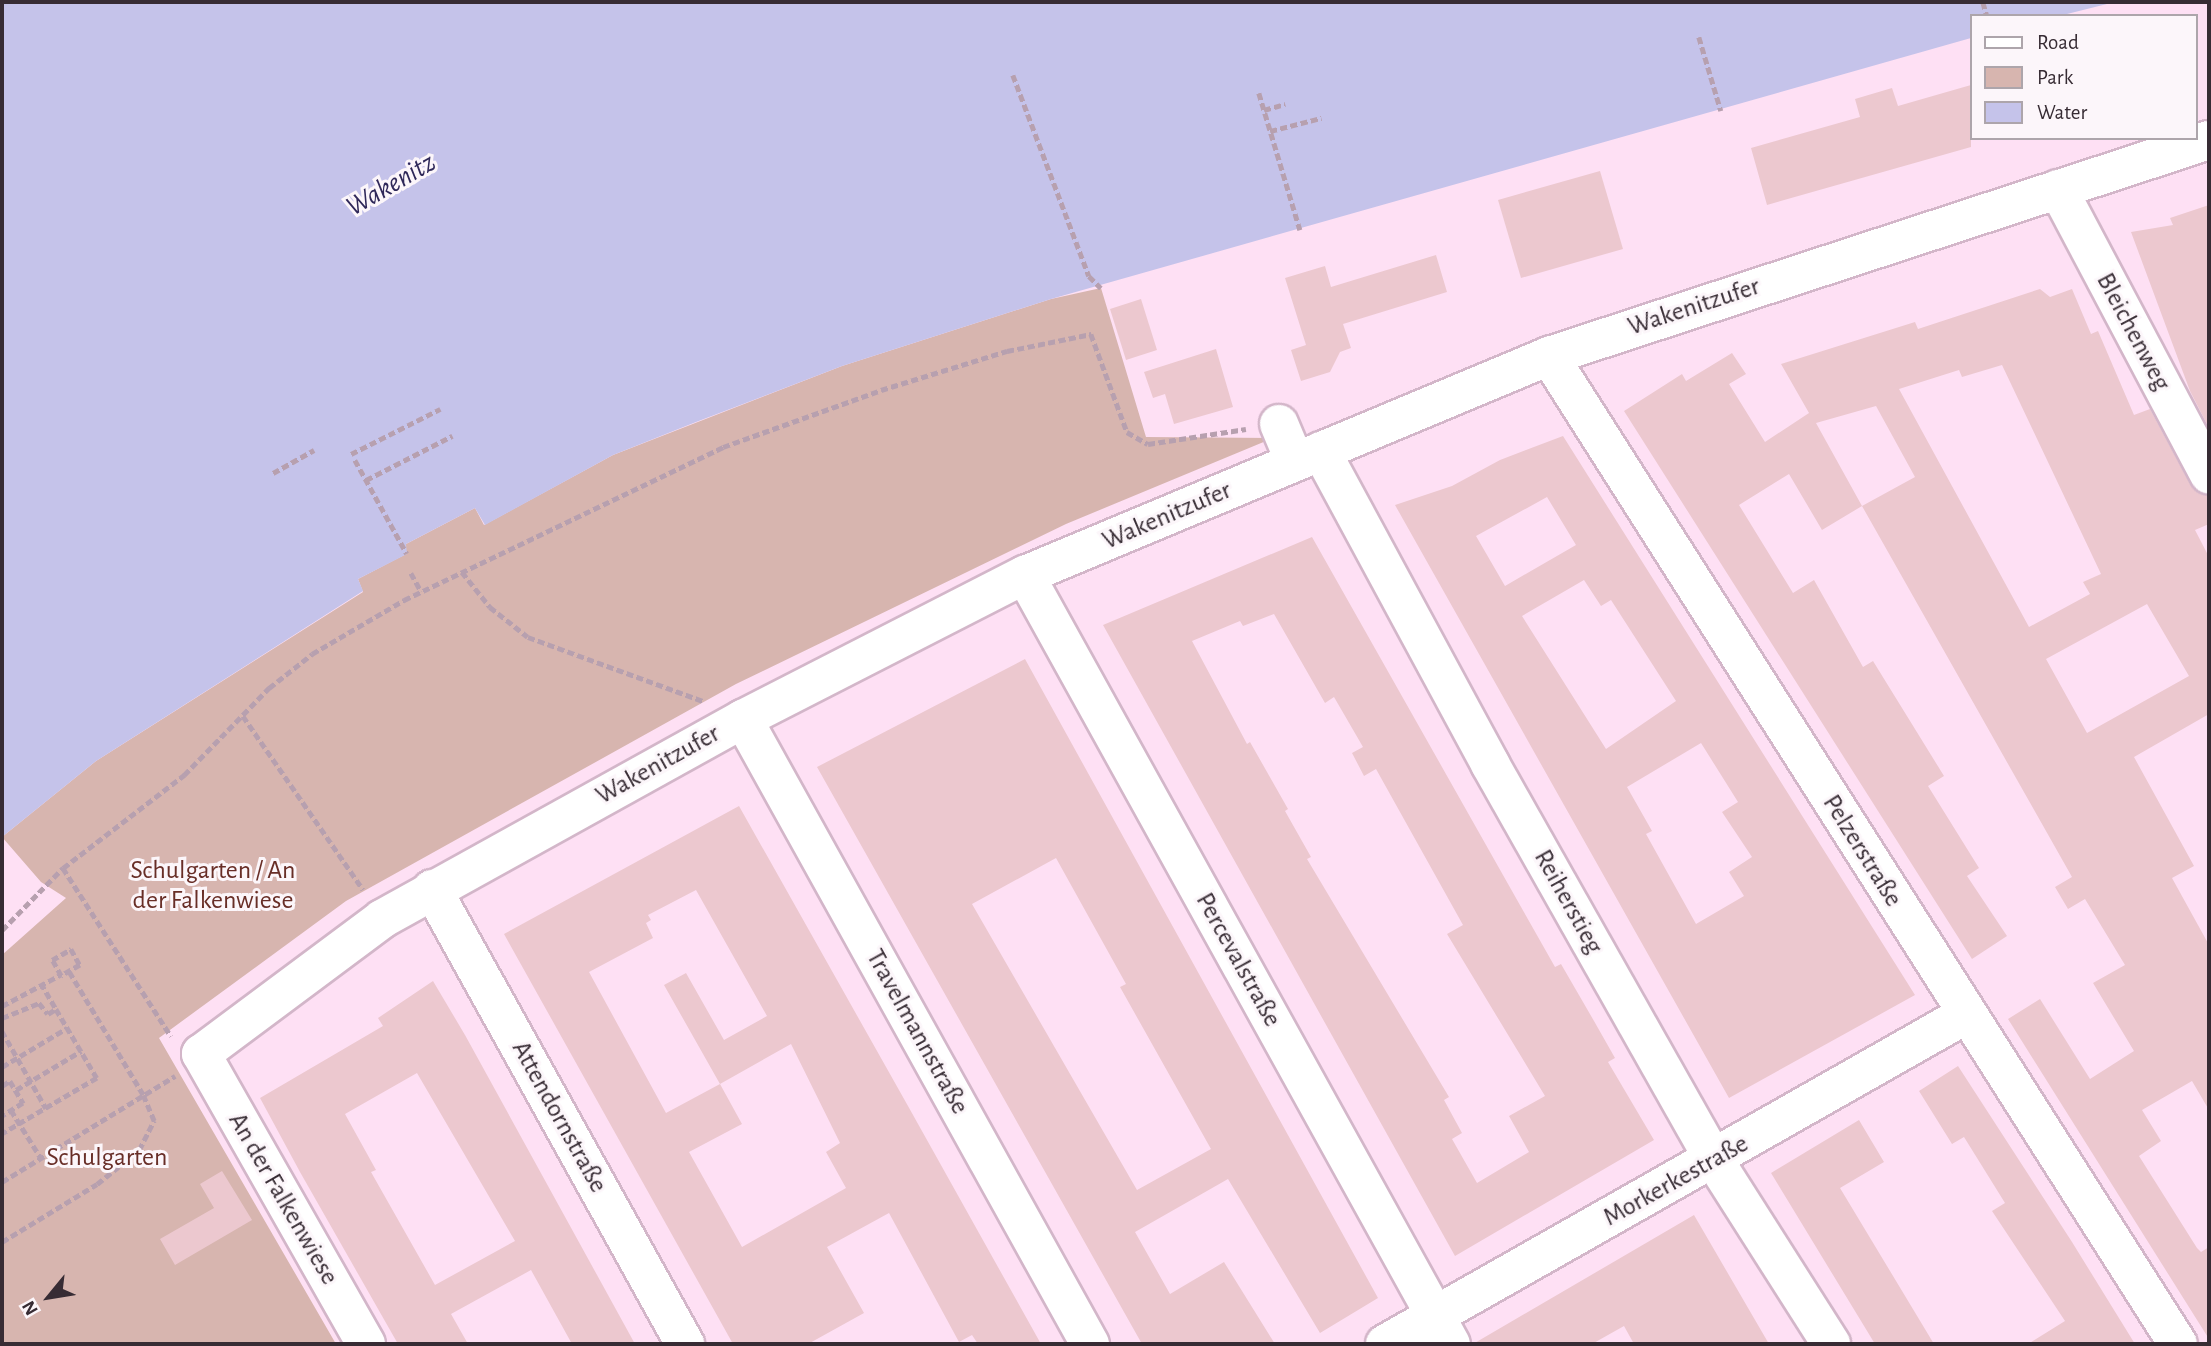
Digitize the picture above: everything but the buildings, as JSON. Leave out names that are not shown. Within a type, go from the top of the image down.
[{"type":"street","name":"Wakenitzufer","points":[[195,1060],[382,919],[432,889],[743,719],[1025,575],[1549,356],[2209,140]]},
{"type":"street","name":"Bleichenweg","points":[[2058,189],[2209,474]]},
{"type":"street","name":"Pelzerstraße","points":[[1549,356],[1965,1015],[2178,1344]]},
{"type":"street","name":"Reiherstieg","points":[[1279,424],[1308,456],[1497,776],[1714,1160],[1831,1344]]},
{"type":"street","name":"Percevalstraße","points":[[1025,575],[1443,1329]]},
{"type":"street","name":"Travelmannstraße","points":[[743,719],[1090,1344]]},
{"type":"street","name":"Attendornstraße","points":[[432,889],[685,1344]]},
{"type":"street","name":"Morkerkestraße","points":[[1385,1344],[1443,1329],[1714,1160],[1965,1015]]},
{"type":"street","name":"An der Falkenwiese","points":[[195,1060],[366,1344]]},
{"type":"path","points":[[1699,37],[1721,111]]},
{"type":"path","points":[[1013,75],[1089,276],[1101,288]]},
{"type":"path","points":[[1259,93],[1300,230]]},
{"type":"path","points":[[1264,110],[1285,104]]},
{"type":"path","points":[[1270,131],[1321,118]]},
{"type":"path","points":[[2,930],[63,868],[139,814],[269,688],[312,654],[421,591],[723,447],[931,374],[1007,352],[1091,334],[1128,432],[1148,444],[1279,424]]},
{"type":"path","points":[[351,454],[440,409]]},
{"type":"path","points":[[366,480],[452,436]]},
{"type":"path","points":[[273,473],[314,450]]},
{"type":"path","points":[[355,460],[407,554]]},
{"type":"path","points":[[462,572],[490,607],[528,637],[646,677],[743,719]]},
{"type":"path","points":[[411,573],[421,591]]},
{"type":"path","points":[[243,716],[382,919]]},
{"type":"path","points":[[2,1182],[195,1060],[63,868]]},
{"type":"path","points":[[2,1006],[41,982],[69,972],[80,965],[71,949],[52,960],[60,975]]},
{"type":"path","points":[[2,1242],[97,1184],[139,1150],[153,1121],[143,1095],[69,972]]},
{"type":"path","points":[[2,1134],[97,1078],[41,982]]},
{"type":"path","points":[[2,1018],[38,1003],[48,1014],[56,1009]]},
{"type":"path","points":[[2,1067],[67,1028]]},
{"type":"path","points":[[2,1031],[46,1108]]},
{"type":"path","points":[[16,1090],[81,1051]]},
{"type":"path","points":[[2,1086],[10,1081],[23,1103],[2,1116]]},
{"type":"path","points":[[11,1110],[41,1158]]},
{"type":"green space","points":[[1101,288],[1146,437],[1273,438],[1066,524],[736,684],[346,901],[159,1038],[336,1344],[2,1344],[2,955],[66,898],[41,882],[2,837],[96,761],[363,592],[358,579],[406,554],[406,544],[475,508],[484,525],[613,455],[842,366],[1051,299]]},
{"type":"water","name":"Wakenitz","points":[[2,2],[2115,2],[2067,14],[1969,14],[1969,39],[1051,299],[842,366],[613,455],[485,525],[475,508],[406,544],[407,554],[358,579],[363,591],[96,761],[2,837]]},
{"type":"park label","name":"Schulgarten / An der Falkenwiese","points":[[213,886]]},
{"type":"park label","name":"Schulgarten","points":[[107,1158]]}]
